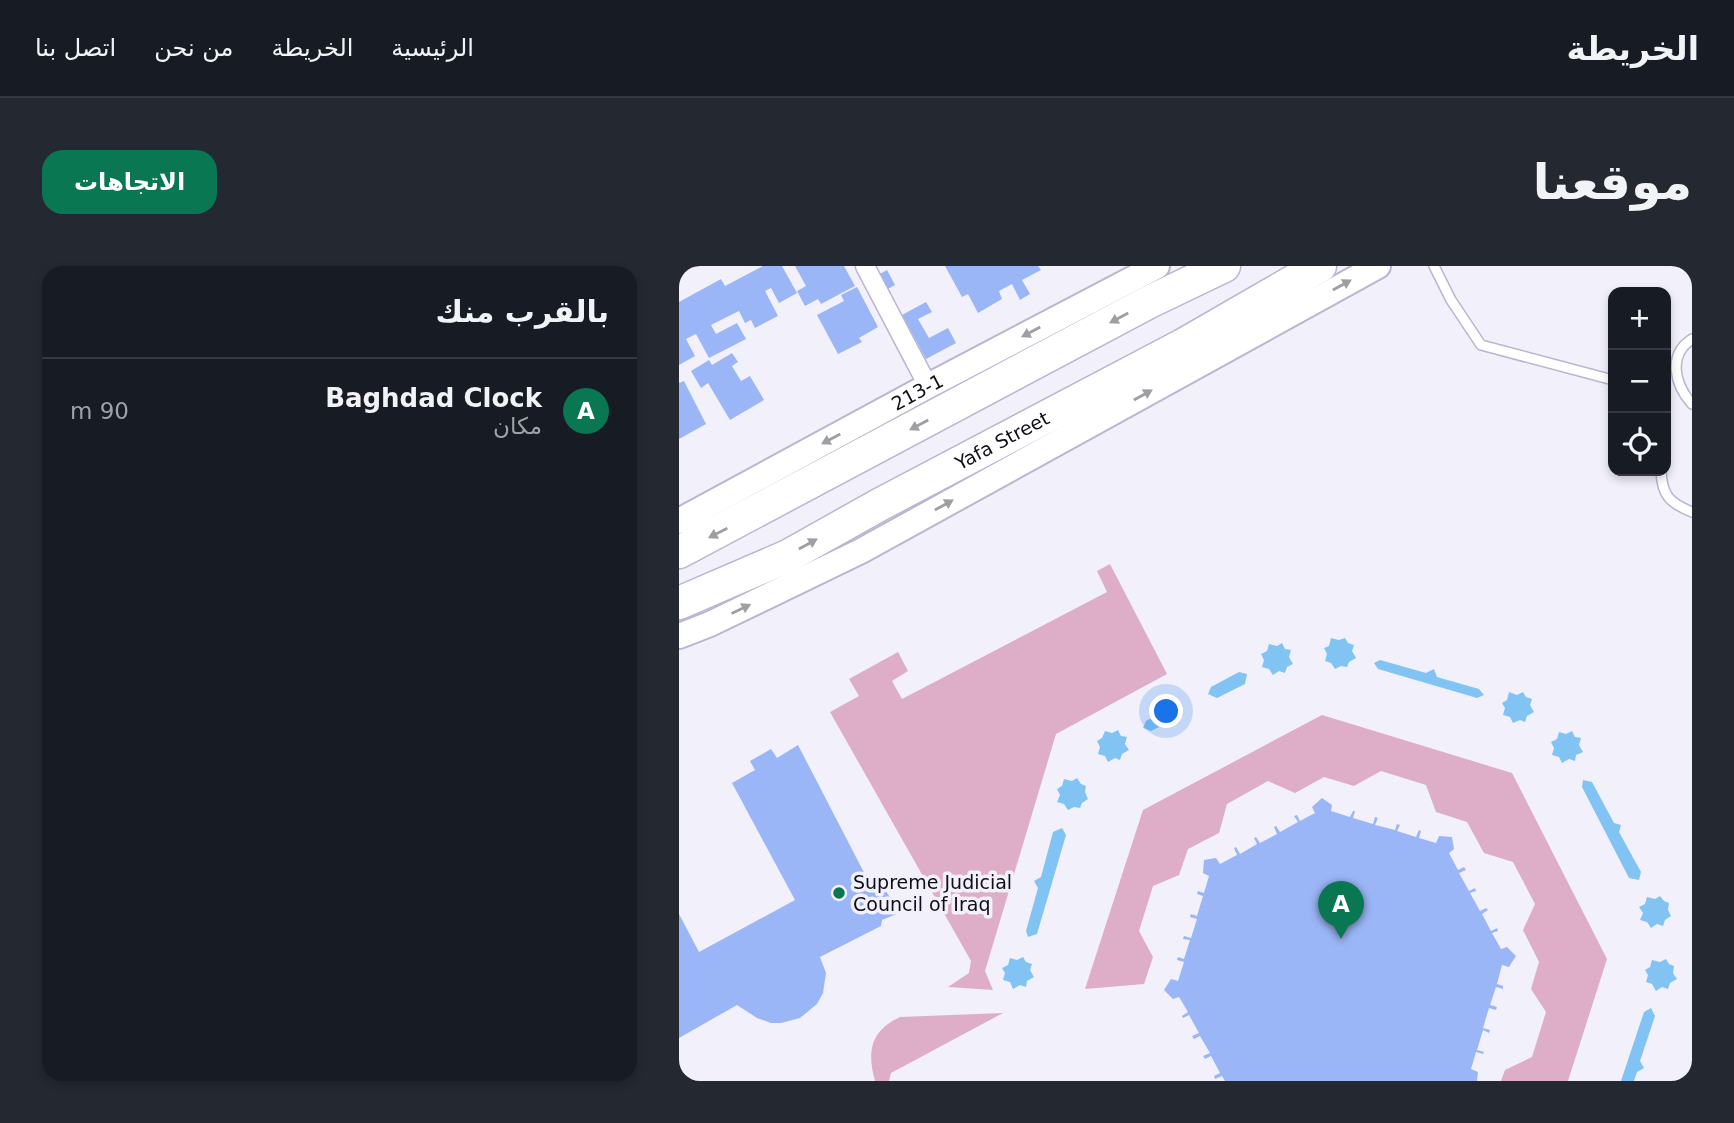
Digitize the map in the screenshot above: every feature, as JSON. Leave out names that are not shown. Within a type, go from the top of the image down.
[{"type":"highway","points":[[679,552],[1213,266]]},
{"type":"highway","points":[[1149,302],[1224,266]]},
{"type":"highway","name":"Yafa Street","points":[[679,603],[768,565],[1183,345],[1320,266]]},
{"type":"highway","points":[[1183,345],[1336,266]]},
{"type":"highway","points":[[679,611],[768,565]]},
{"type":"main road","name":"213-1","points":[[679,521],[1157,266]]},
{"type":"main road","points":[[679,636],[710,624],[861,551],[1378,266]]},
{"type":"street","points":[[865,266],[928,386]]},
{"type":"lane","points":[[1434,266],[1451,300],[1481,345],[1608,379]]},
{"type":"lane","points":[[1692,339],[1682,345],[1676,365],[1681,391],[1692,404]]},
{"type":"lane","points":[[1661,476],[1661,485],[1671,503],[1692,512]]},
{"type":"shaded area","points":[[1110,564],[1167,674],[1056,734],[985,971],[993,990],[948,987],[969,973],[971,961],[830,712],[859,696],[849,679],[898,652],[908,671],[892,681],[902,699],[1107,592],[1097,571]]},
{"type":"shaded area","points":[[1322,715],[1512,773],[1607,959],[1568,1081],[1501,1081],[1505,1070],[1532,1057],[1546,1012],[1531,989],[1539,962],[1523,930],[1535,904],[1513,862],[1484,853],[1467,822],[1436,812],[1426,785],[1381,771],[1354,786],[1324,777],[1295,793],[1268,781],[1227,804],[1219,833],[1188,849],[1179,875],[1153,886],[1139,931],[1153,957],[1144,984],[1085,989],[1143,810]]},
{"type":"shaded area","points":[[1003,1013],[891,1073],[889,1081],[875,1081],[871,1061],[873,1043],[882,1029],[900,1017]]},
{"type":"water","points":[[1331,638],[1345,638],[1348,643],[1354,645],[1352,651],[1356,658],[1349,662],[1347,667],[1335,669],[1331,663],[1325,661],[1327,654],[1324,648],[1329,646]]},
{"type":"water","points":[[1282,643],[1285,649],[1291,650],[1289,657],[1293,664],[1287,667],[1285,673],[1279,671],[1273,675],[1269,669],[1262,667],[1264,660],[1261,654],[1267,651],[1269,644],[1277,646]]},
{"type":"water","points":[[1380,660],[1426,673],[1434,669],[1437,677],[1479,689],[1484,695],[1477,698],[1378,669],[1374,663]]},
{"type":"water","points":[[1239,672],[1247,674],[1245,684],[1217,698],[1208,694],[1211,687]]},
{"type":"water","points":[[1509,692],[1517,695],[1523,692],[1526,697],[1532,699],[1530,705],[1534,712],[1527,716],[1525,722],[1520,720],[1513,723],[1510,717],[1503,715],[1505,708],[1502,703],[1507,700]]},
{"type":"water","points":[[1173,706],[1182,708],[1179,717],[1151,731],[1143,728],[1146,721]]},
{"type":"water","points":[[1118,730],[1121,736],[1127,737],[1125,744],[1129,750],[1122,754],[1120,760],[1115,758],[1108,762],[1105,756],[1098,754],[1100,747],[1097,741],[1105,731],[1112,733]]},
{"type":"water","points":[[1572,731],[1575,737],[1581,738],[1579,745],[1583,752],[1576,755],[1575,761],[1569,759],[1562,763],[1559,757],[1552,755],[1554,748],[1551,742],[1557,739],[1559,732],[1566,734]]},
{"type":"water","points":[[1077,778],[1086,786],[1088,799],[1080,808],[1068,810],[1064,804],[1057,802],[1060,795],[1057,789],[1062,786],[1064,779],[1072,781]]},
{"type":"water","points":[[1583,780],[1592,782],[1614,823],[1621,825],[1619,832],[1641,872],[1639,880],[1629,878],[1582,787]]},
{"type":"water","points":[[1062,828],[1066,835],[1037,934],[1028,937],[1026,931],[1038,888],[1034,881],[1041,877],[1053,832]]},
{"type":"water","points":[[1660,896],[1669,903],[1671,916],[1665,920],[1663,926],[1657,924],[1651,928],[1647,922],[1640,920],[1643,913],[1639,907],[1645,904],[1647,897],[1655,899]]},
{"type":"water","points":[[1023,957],[1026,962],[1032,964],[1030,970],[1034,977],[1027,981],[1026,987],[1020,985],[1013,989],[1010,982],[1003,980],[1005,973],[1002,968],[1008,965],[1010,958],[1017,960]]},
{"type":"water","points":[[1666,959],[1674,966],[1673,973],[1677,979],[1670,983],[1668,989],[1662,987],[1656,991],[1652,984],[1646,982],[1648,975],[1645,970],[1650,967],[1652,960],[1660,962]]},
{"type":"water","points":[[1651,1008],[1655,1016],[1640,1061],[1644,1068],[1637,1072],[1634,1081],[1621,1081],[1644,1012]]},
{"type":"building","points":[[763,266],[782,266],[797,293],[779,303],[771,288],[765,291],[778,316],[755,328],[751,320],[745,323],[739,311],[711,325],[716,334],[737,323],[746,339],[709,358],[696,334],[686,339],[695,356],[679,365],[679,302],[721,279],[725,286]]},
{"type":"building","points":[[795,266],[844,266],[855,286],[821,304],[818,299],[805,306],[797,291],[806,286]]},
{"type":"building","points":[[945,266],[1038,266],[1041,270],[1022,280],[1030,294],[1020,300],[1012,284],[999,291],[1002,299],[978,313],[968,294],[962,297]]},
{"type":"building","points":[[887,270],[895,285],[886,290],[878,275]]},
{"type":"building","points":[[857,287],[878,327],[859,338],[862,342],[838,354],[817,315],[844,301],[841,295]]},
{"type":"building","points":[[926,302],[932,312],[918,319],[929,338],[948,328],[956,343],[926,359],[902,315]]},
{"type":"building","points":[[732,353],[738,362],[732,366],[741,381],[750,376],[764,400],[730,420],[708,383],[701,388],[691,371],[709,360],[712,365]]},
{"type":"building","points":[[684,381],[706,424],[679,439],[679,383]]},
{"type":"building","name":"Supreme Judicial Council of Iraq","points":[[798,745],[871,886],[882,884],[899,913],[882,920],[881,926],[820,957],[826,973],[823,993],[817,1004],[800,1018],[771,1023],[757,1018],[737,1005],[679,1038],[679,914],[699,952],[795,900],[732,783],[755,770],[750,761],[771,749],[777,758]]},
{"type":"building","points":[[1322,798],[1332,805],[1331,811],[1350,817],[1355,811],[1353,818],[1373,824],[1375,817],[1378,818],[1375,825],[1395,830],[1397,824],[1400,825],[1397,831],[1416,837],[1419,830],[1419,838],[1436,843],[1439,836],[1452,837],[1454,849],[1449,853],[1458,870],[1464,867],[1466,870],[1459,873],[1469,891],[1475,888],[1476,891],[1470,893],[1480,911],[1486,908],[1488,910],[1482,914],[1491,931],[1497,928],[1498,931],[1492,933],[1501,949],[1507,947],[1516,956],[1509,967],[1502,965],[1497,984],[1503,986],[1503,989],[1496,987],[1490,1005],[1497,1007],[1496,1010],[1489,1008],[1483,1028],[1490,1030],[1489,1033],[1483,1030],[1477,1050],[1484,1052],[1476,1052],[1471,1069],[1478,1072],[1477,1081],[1225,1081],[1222,1076],[1215,1079],[1214,1076],[1220,1073],[1211,1056],[1205,1059],[1203,1056],[1210,1053],[1200,1036],[1194,1039],[1192,1036],[1199,1033],[1189,1015],[1183,1018],[1182,1016],[1188,1012],[1179,997],[1173,999],[1164,990],[1171,979],[1178,981],[1184,962],[1177,960],[1178,957],[1184,959],[1190,940],[1183,939],[1184,936],[1191,938],[1197,919],[1190,917],[1191,914],[1197,916],[1203,896],[1197,894],[1198,891],[1204,893],[1209,876],[1203,873],[1204,860],[1216,858],[1220,864],[1237,855],[1234,848],[1236,847],[1240,854],[1257,844],[1254,838],[1260,843],[1277,834],[1274,827],[1280,832],[1298,822],[1294,816],[1297,815],[1300,821],[1315,813],[1312,807]]},
{"type":"place","name":"Supreme Judicial Council of Iraq","points":[[839,893]]},
{"type":"place","name":"Baghdad Clock","points":[[1341,939]]}]
